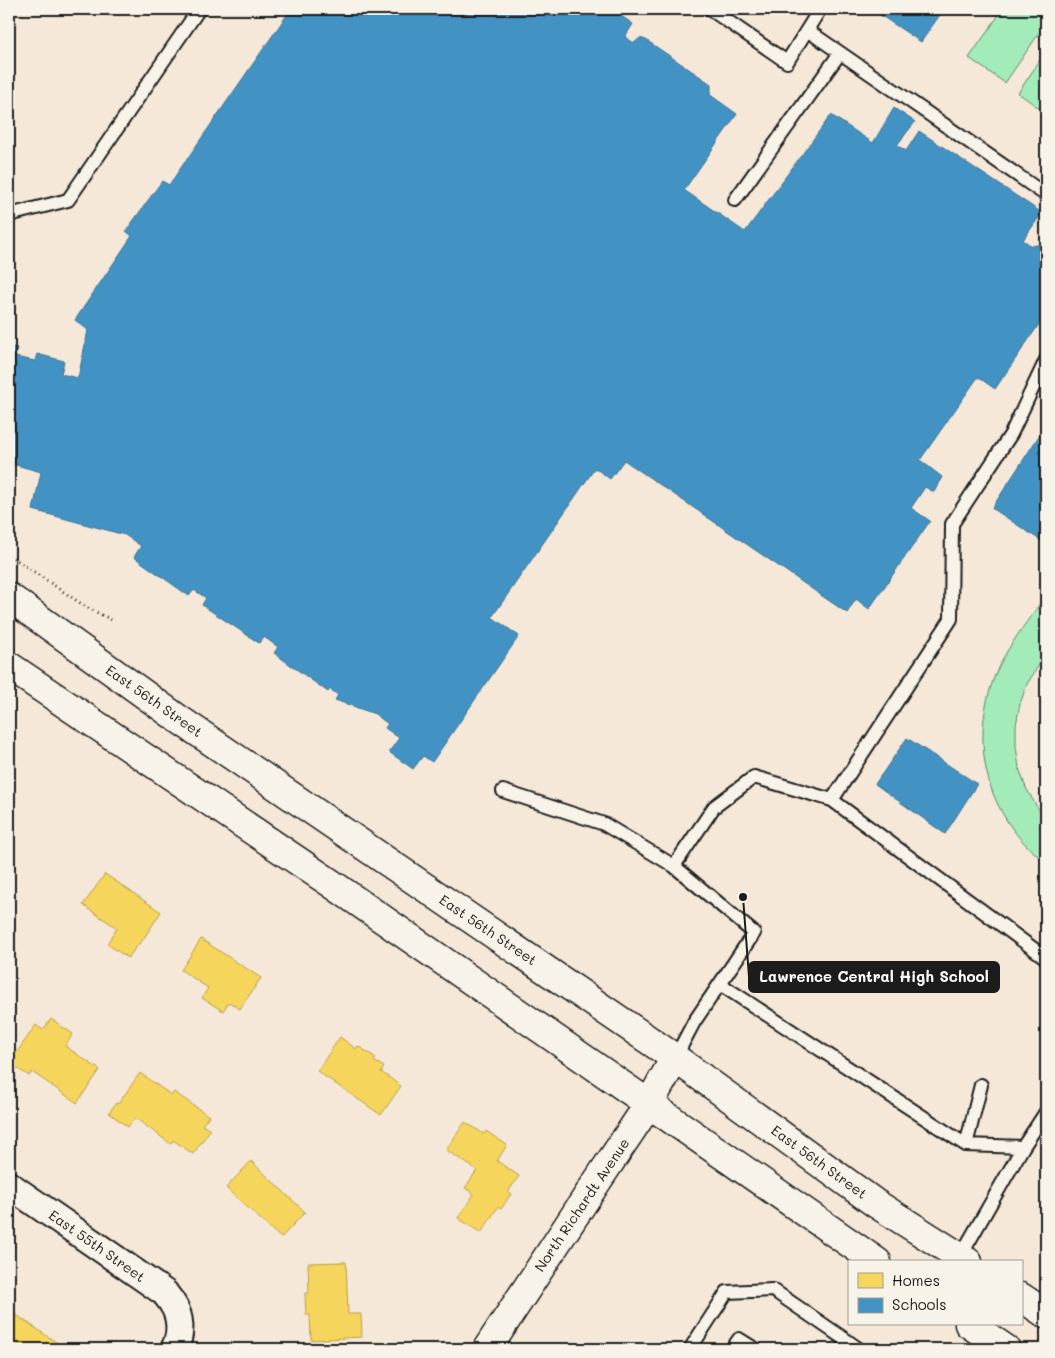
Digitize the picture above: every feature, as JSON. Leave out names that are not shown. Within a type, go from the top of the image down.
[{"type":"main road","name":"East 56th Street","points":[[9,597],[180,720],[675,1058],[875,1202],[964,1259]]},
{"type":"main road","points":[[9,666],[334,886],[874,1260]]},
{"type":"main road","name":"North Richardt Avenue","points":[[487,1349],[649,1104],[675,1058]]},
{"type":"main road","points":[[1022,1298],[1046,1314]]},
{"type":"main road","points":[[972,1326],[1006,1349]]},
{"type":"street","name":"East 55th Street","points":[[9,1185],[165,1293],[178,1314],[180,1327],[177,1344],[174,1349]]},
{"type":"lane","points":[[9,215],[68,200],[199,9]]},
{"type":"lane","points":[[710,9],[787,62],[820,9]]},
{"type":"lane","points":[[807,30],[1046,196]]},
{"type":"lane","points":[[735,200],[840,53]]},
{"type":"lane","points":[[832,800],[951,619],[952,524],[1011,434],[1046,360]]},
{"type":"lane","points":[[674,866],[714,808],[754,777],[832,800],[1046,958]]},
{"type":"lane","points":[[503,791],[604,824],[674,866],[754,934],[694,1022],[675,1058]]},
{"type":"lane","points":[[720,984],[966,1145],[1023,1147]]},
{"type":"lane","points":[[966,1145],[982,1085]]},
{"type":"lane","points":[[964,1259],[1023,1147],[1046,1112]]},
{"type":"lane","points":[[690,1349],[726,1292],[773,1290],[859,1349]]},
{"type":"lane","points":[[732,1349],[739,1339],[755,1349]]},
{"type":"path","points":[[9,555],[86,607],[112,620]]},
{"type":"green space","points":[[1003,9],[1046,9],[1046,23],[1005,83],[969,58]]},
{"type":"green space","points":[[1046,51],[1046,113],[1018,93]]},
{"type":"green space","points":[[1046,595],[1046,654],[1027,684],[1020,704],[1016,725],[1016,746],[1019,768],[1026,788],[1046,818],[1046,863],[1021,840],[1002,813],[987,773],[983,730],[990,688],[998,668],[1014,640]]},
{"type":"building: Homes","points":[[105,874],[161,912],[140,944],[128,958],[107,944],[117,928],[83,905]]},
{"type":"building: Homes","points":[[201,939],[261,978],[240,1009],[229,1002],[223,1011],[202,998],[208,988],[181,970]]},
{"type":"building: Homes","points":[[51,1019],[73,1034],[65,1046],[100,1070],[77,1103],[32,1072],[29,1076],[9,1063],[36,1025],[43,1030]]},
{"type":"building: Homes","points":[[340,1037],[356,1049],[358,1046],[376,1058],[374,1061],[384,1067],[381,1072],[401,1086],[381,1115],[317,1071]]},
{"type":"building: Homes","points":[[140,1073],[171,1095],[174,1092],[209,1116],[202,1125],[210,1130],[193,1154],[173,1140],[171,1144],[135,1118],[128,1127],[109,1113],[116,1103],[118,1104]]},
{"type":"building: Homes","points":[[465,1122],[484,1134],[486,1131],[507,1145],[497,1161],[519,1176],[508,1192],[511,1194],[501,1209],[498,1207],[481,1233],[458,1218],[474,1194],[465,1188],[477,1170],[446,1150]]},
{"type":"building: Homes","points":[[251,1161],[305,1212],[281,1238],[226,1188]]},
{"type":"building: Homes","points":[[346,1262],[348,1314],[361,1314],[362,1337],[311,1340],[310,1315],[306,1315],[305,1293],[309,1293],[308,1263]]},
{"type":"building: Homes","points":[[9,1310],[59,1344],[55,1349],[9,1349]]},
{"type":"building: Schools","points":[[291,9],[611,9],[633,24],[625,37],[634,43],[640,38],[646,40],[711,84],[711,92],[709,94],[737,114],[684,190],[745,232],[831,115],[873,143],[894,108],[915,122],[897,145],[906,151],[919,131],[1042,213],[1023,240],[1032,246],[1046,243],[1046,314],[995,389],[978,377],[920,460],[942,477],[934,492],[925,487],[911,508],[930,521],[869,609],[856,599],[847,613],[624,460],[610,479],[595,468],[492,617],[519,636],[432,762],[423,756],[413,769],[389,752],[399,738],[385,728],[388,724],[375,714],[335,700],[338,695],[330,689],[328,692],[274,653],[278,647],[264,637],[259,643],[202,605],[206,598],[194,590],[189,596],[134,557],[141,546],[125,535],[33,510],[41,472],[9,463],[9,346],[17,348],[15,357],[35,361],[37,354],[64,361],[61,374],[78,378],[88,330],[75,320],[132,236],[126,231],[162,181],[169,185]]},
{"type":"building: Schools","points":[[871,9],[944,9],[921,42]]},
{"type":"building: Schools","points":[[1046,425],[1046,544],[992,508]]},
{"type":"building: Schools","points":[[907,738],[977,784],[945,834],[875,784]]},
{"type":"place","name":"Lawrence Central High School","points":[[743,897]]}]
